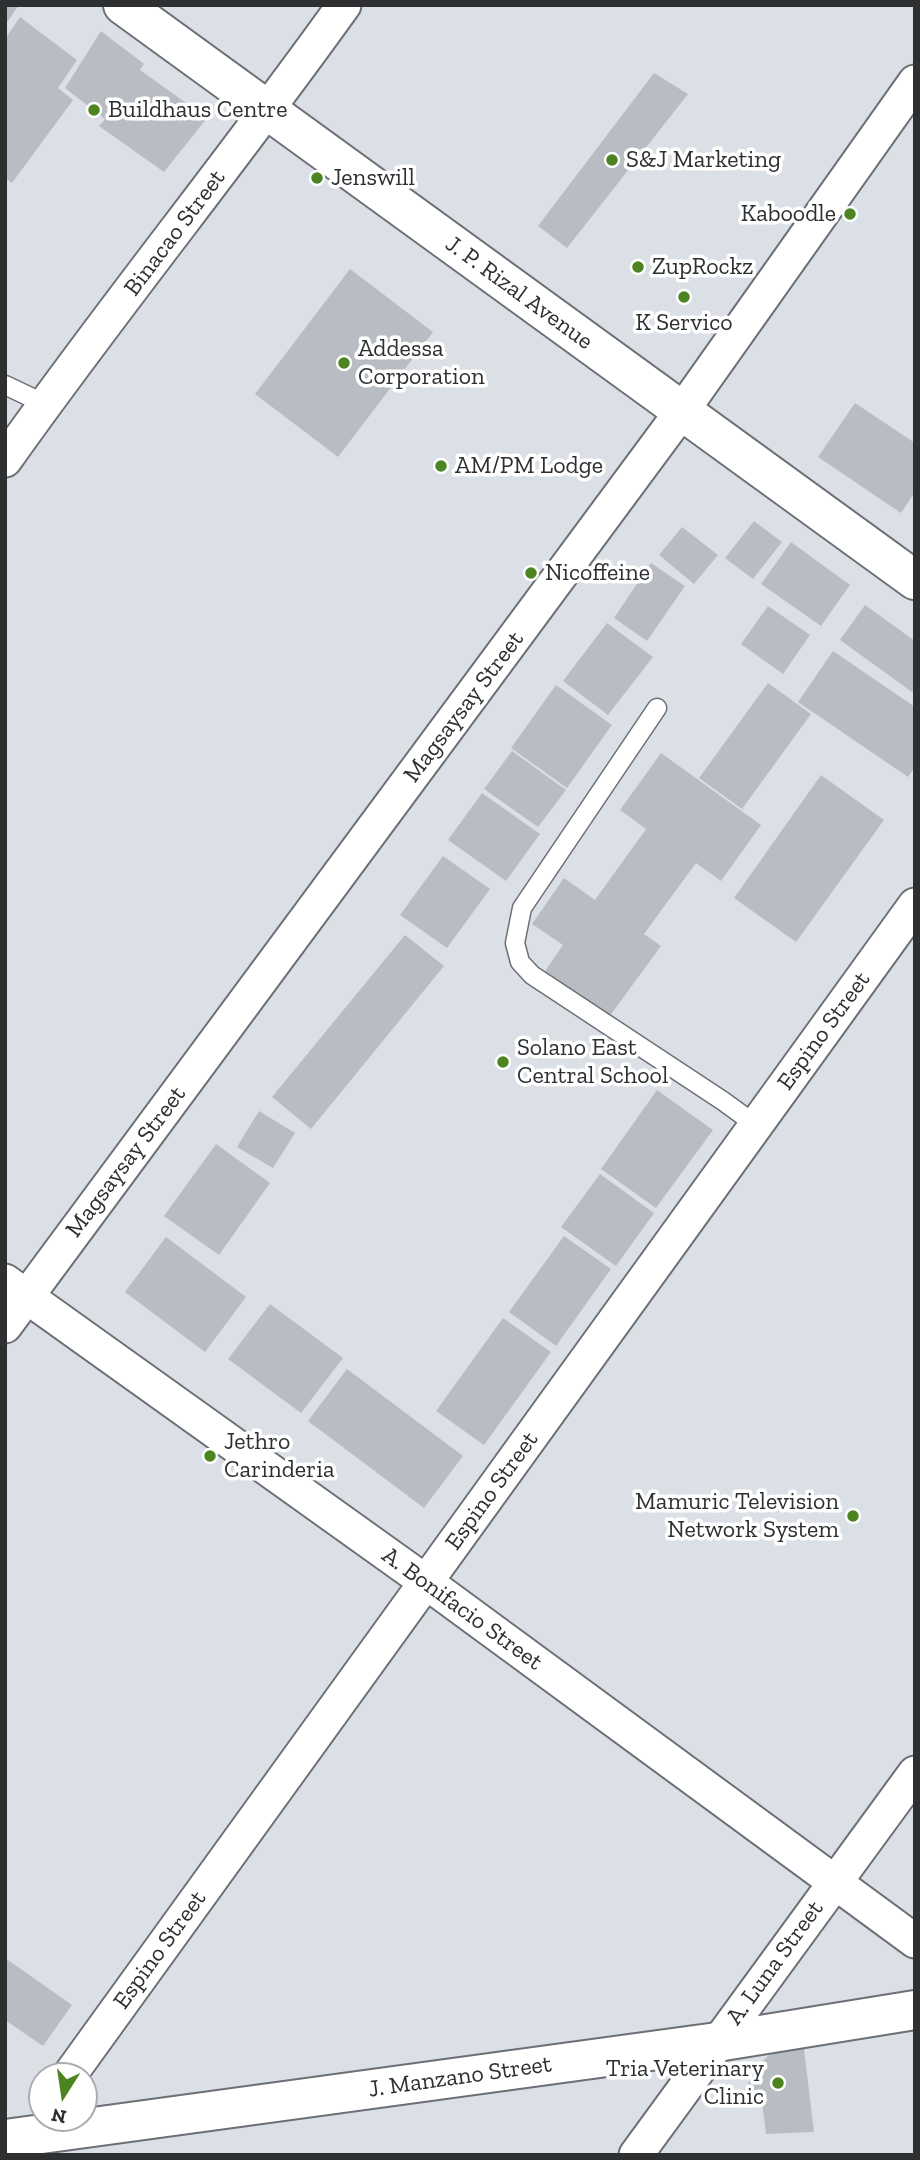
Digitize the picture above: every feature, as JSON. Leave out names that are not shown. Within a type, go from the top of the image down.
[{"type":"main road","name":"J. P. Rizal Avenue","points":[[123,5],[915,580]]},
{"type":"main road","name":"J. Manzano Street","points":[[26,2133],[717,2042],[915,2010]]},
{"type":"street","name":"Binacao Street","points":[[5,460],[268,111],[344,5]]},
{"type":"street","name":"Magsaysay Street","points":[[5,1326],[16,1289],[682,411],[915,82]]},
{"type":"street","name":"Espino Street","points":[[79,2062],[915,905]]},
{"type":"street","name":"A. Bonifacio Street","points":[[16,1289],[426,1583],[915,1941]]},
{"type":"street","name":"A. Luna Street","points":[[636,2155],[915,1773]]},
{"type":"lane","points":[[5,385],[45,404]]},
{"type":"lane","points":[[657,708],[522,908],[515,943],[520,962],[532,975],[712,1093],[756,1125]]},
{"type":"building","points":[[5,5],[19,5],[5,25]]},
{"type":"building","points":[[20,17],[77,60],[58,88],[73,100],[12,183],[5,178],[5,39]]},
{"type":"building","points":[[101,31],[144,64],[140,70],[207,118],[164,172],[99,126],[105,119],[65,88]]},
{"type":"building","name":"S&J Marketing","points":[[654,73],[688,94],[567,248],[538,226]]},
{"type":"building","name":"Addessa Corporation","points":[[350,269],[433,332],[338,457],[255,394]]},
{"type":"building","points":[[855,403],[915,443],[915,492],[901,513],[818,457]]},
{"type":"building","points":[[754,521],[782,542],[753,579],[725,558]]},
{"type":"building","points":[[682,527],[718,555],[694,584],[659,555]]},
{"type":"building","points":[[791,542],[850,585],[821,626],[761,584]]},
{"type":"building","points":[[651,563],[685,586],[647,641],[614,618]]},
{"type":"building","points":[[865,605],[915,641],[915,689],[912,692],[840,640]]},
{"type":"building","points":[[768,606],[810,635],[783,674],[741,644]]},
{"type":"building","points":[[607,623],[653,657],[608,715],[563,681]]},
{"type":"building","points":[[833,651],[915,707],[915,767],[908,777],[798,702]]},
{"type":"building","points":[[768,683],[811,714],[742,809],[699,778]]},
{"type":"building","points":[[556,685],[612,725],[567,788],[511,748]]},
{"type":"building","points":[[512,751],[566,790],[538,827],[484,789]]},
{"type":"building","points":[[661,753],[761,825],[721,881],[696,863],[644,934],[661,946],[609,1017],[545,971],[563,945],[532,924],[564,878],[595,900],[646,829],[620,810]]},
{"type":"building","points":[[821,775],[884,820],[796,942],[734,898]]},
{"type":"building","points":[[482,793],[540,834],[506,881],[448,840]]},
{"type":"building","points":[[443,856],[490,889],[447,948],[400,915]]},
{"type":"building","points":[[405,935],[444,966],[311,1129],[272,1097]]},
{"type":"building","points":[[657,1090],[713,1130],[656,1208],[601,1169]]},
{"type":"building","points":[[259,1111],[295,1133],[273,1168],[237,1147]]},
{"type":"building","points":[[216,1144],[270,1183],[219,1255],[164,1216]]},
{"type":"building","points":[[600,1174],[654,1213],[616,1266],[561,1227]]},
{"type":"building","points":[[564,1236],[611,1269],[556,1346],[509,1312]]},
{"type":"building","points":[[166,1237],[246,1297],[205,1352],[125,1292]]},
{"type":"building","points":[[270,1304],[343,1358],[301,1413],[228,1359]]},
{"type":"building","points":[[503,1318],[551,1352],[484,1445],[436,1411]]},
{"type":"building","points":[[347,1369],[463,1456],[424,1508],[308,1421]]},
{"type":"building","points":[[5,1958],[72,2005],[43,2046],[5,2020]]},
{"type":"building","name":"Tria Veterinary Clinic","points":[[775,2049],[804,2049],[814,2132],[766,2134],[762,2101],[736,2104],[759,2065]]},
{"type":"place","name":"Buildhaus Centre","points":[[94,110]]},
{"type":"place","name":"S&J Marketing","points":[[612,160]]},
{"type":"place","name":"Jenswill","points":[[317,178]]},
{"type":"place","name":"Kaboodle","points":[[850,214]]},
{"type":"place","name":"ZupRockz","points":[[638,267]]},
{"type":"place","name":"K Servico","points":[[684,297]]},
{"type":"place","name":"Addessa Corporation","points":[[344,363]]},
{"type":"place","name":"AM/PM Lodge","points":[[441,466]]},
{"type":"place","name":"Nicoffeine","points":[[531,573]]},
{"type":"place","name":"Solano East Central School","points":[[503,1062]]},
{"type":"place","name":"Jethro Carinderia","points":[[210,1456]]},
{"type":"place","name":"Mamuric Television Network System","points":[[853,1516]]},
{"type":"place","name":"Tria Veterinary Clinic","points":[[778,2083]]}]
